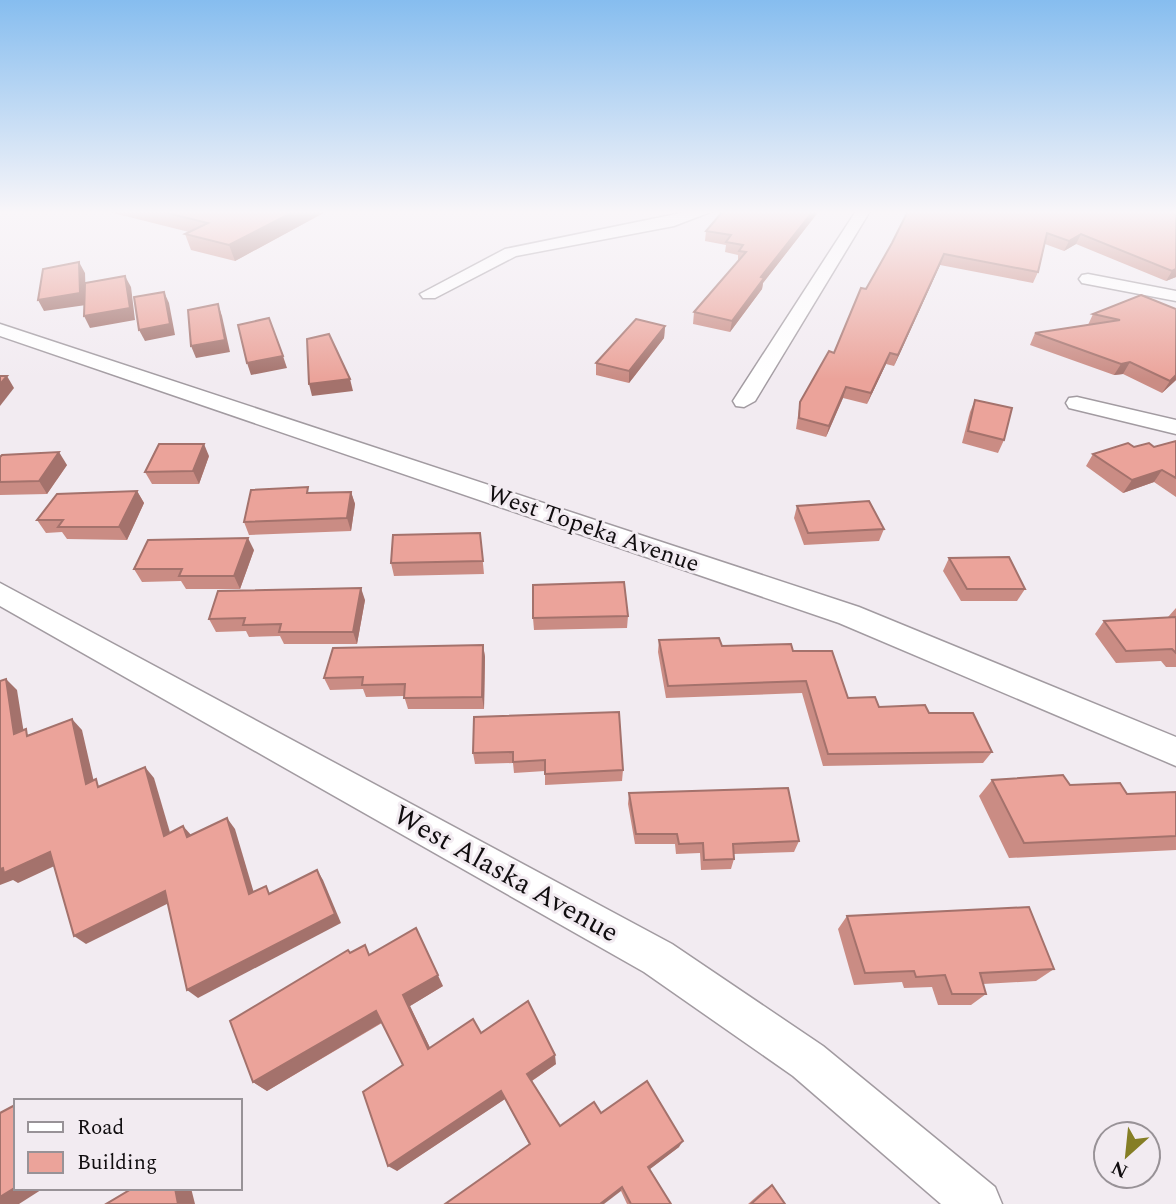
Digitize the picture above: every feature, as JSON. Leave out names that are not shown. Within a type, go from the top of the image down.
[{"type":"street","points":[[429,294],[481,267]]},
{"type":"street","points":[[744,401],[828,267]]},
{"type":"street","points":[[1088,279],[1176,296]]},
{"type":"street","name":"West Topeka Avenue","points":[[0,330],[849,615],[1176,752]]},
{"type":"street","points":[[1077,403],[1176,427]]},
{"type":"street","name":"West Alaska Avenue","points":[[0,593],[658,958],[808,1061],[978,1204]]},
{"type":"building","points":[[79,267],[80,293],[38,300],[43,269]]},
{"type":"building","points":[[733,267],[769,267],[761,277],[764,278],[732,321],[694,312]]},
{"type":"building","points":[[878,267],[938,267],[898,355],[890,353],[871,393],[846,387],[829,426],[799,418],[800,402],[829,351],[834,353],[861,288],[866,289]]},
{"type":"building","points":[[1013,267],[1039,267],[1038,272]]},
{"type":"building","points":[[125,276],[130,308],[84,316],[85,283]]},
{"type":"building","points":[[164,292],[170,324],[139,330],[134,297]]},
{"type":"building","points":[[1141,295],[1176,309],[1176,375],[1170,381],[1130,362],[1121,364],[1035,333],[1120,320],[1093,314]]},
{"type":"building","points":[[218,304],[225,340],[191,346],[188,310]]},
{"type":"building","points":[[269,318],[283,356],[247,363],[238,325]]},
{"type":"building","points":[[636,319],[665,326],[629,371],[596,363]]},
{"type":"building","points":[[329,334],[350,379],[309,384],[307,339]]},
{"type":"building","points":[[975,400],[1012,408],[1004,440],[968,431]]},
{"type":"building","points":[[1176,441],[1176,478],[1162,470],[1132,480],[1093,454],[1128,443],[1134,447],[1149,443],[1154,447]]},
{"type":"building","points":[[159,444],[204,444],[193,471],[145,472]]},
{"type":"building","points":[[59,452],[39,481],[0,482],[2,455]]},
{"type":"building","points":[[308,487],[307,493],[351,492],[347,518],[244,522],[251,490]]},
{"type":"building","points":[[137,491],[119,527],[58,527],[63,520],[37,520],[57,494]]},
{"type":"building","points":[[869,501],[884,529],[808,533],[797,506]]},
{"type":"building","points":[[480,533],[483,561],[391,563],[393,535]]},
{"type":"building","points":[[248,538],[234,576],[179,576],[182,569],[134,569],[148,540]]},
{"type":"building","points":[[1009,557],[1025,589],[967,589],[949,558]]},
{"type":"building","points":[[624,582],[628,616],[533,618],[533,585]]},
{"type":"building","points":[[361,588],[353,632],[279,632],[281,624],[243,625],[245,618],[209,619],[218,591]]},
{"type":"building","points":[[1176,617],[1176,653],[1172,649],[1126,651],[1104,621]]},
{"type":"building","points":[[719,638],[722,646],[791,644],[793,651],[832,651],[848,698],[875,697],[879,707],[925,705],[929,713],[973,713],[992,752],[828,754],[806,681],[668,686],[659,640]]},
{"type":"building","points":[[483,645],[482,697],[404,698],[405,684],[362,685],[363,677],[324,678],[333,648]]},
{"type":"building","points":[[6,679],[14,734],[26,729],[27,736],[72,719],[86,784],[96,779],[98,787],[145,767],[164,836],[183,826],[187,837],[227,818],[249,894],[266,886],[269,894],[317,870],[335,914],[187,990],[165,891],[74,936],[50,852],[4,873],[3,868],[0,869],[0,681]]},
{"type":"building","points":[[619,712],[623,770],[545,774],[545,760],[513,762],[513,752],[473,753],[474,717]]},
{"type":"building","points":[[1063,775],[1070,785],[1120,783],[1127,794],[1176,792],[1176,836],[1024,843],[992,780]]},
{"type":"building","points":[[788,788],[799,841],[733,844],[734,859],[704,860],[703,843],[679,844],[677,834],[636,834],[629,793]]},
{"type":"building","points":[[1029,907],[1054,969],[980,973],[986,994],[952,994],[945,975],[916,977],[914,971],[865,973],[847,916]]},
{"type":"building","points":[[416,928],[438,975],[403,995],[428,1049],[473,1019],[481,1033],[528,1001],[555,1055],[527,1074],[560,1126],[594,1102],[601,1113],[647,1081],[683,1141],[648,1167],[671,1204],[631,1204],[622,1187],[600,1204],[445,1204],[530,1144],[501,1091],[388,1166],[363,1092],[403,1065],[376,1011],[253,1082],[230,1021],[348,950],[350,953],[365,945],[369,955]]},
{"type":"building","points":[[14,1106],[14,1188],[0,1197],[0,1113]]},
{"type":"building","points":[[772,1185],[785,1204],[751,1204]]},
{"type":"building","points":[[130,1190],[175,1190],[178,1204],[106,1204]]}]
